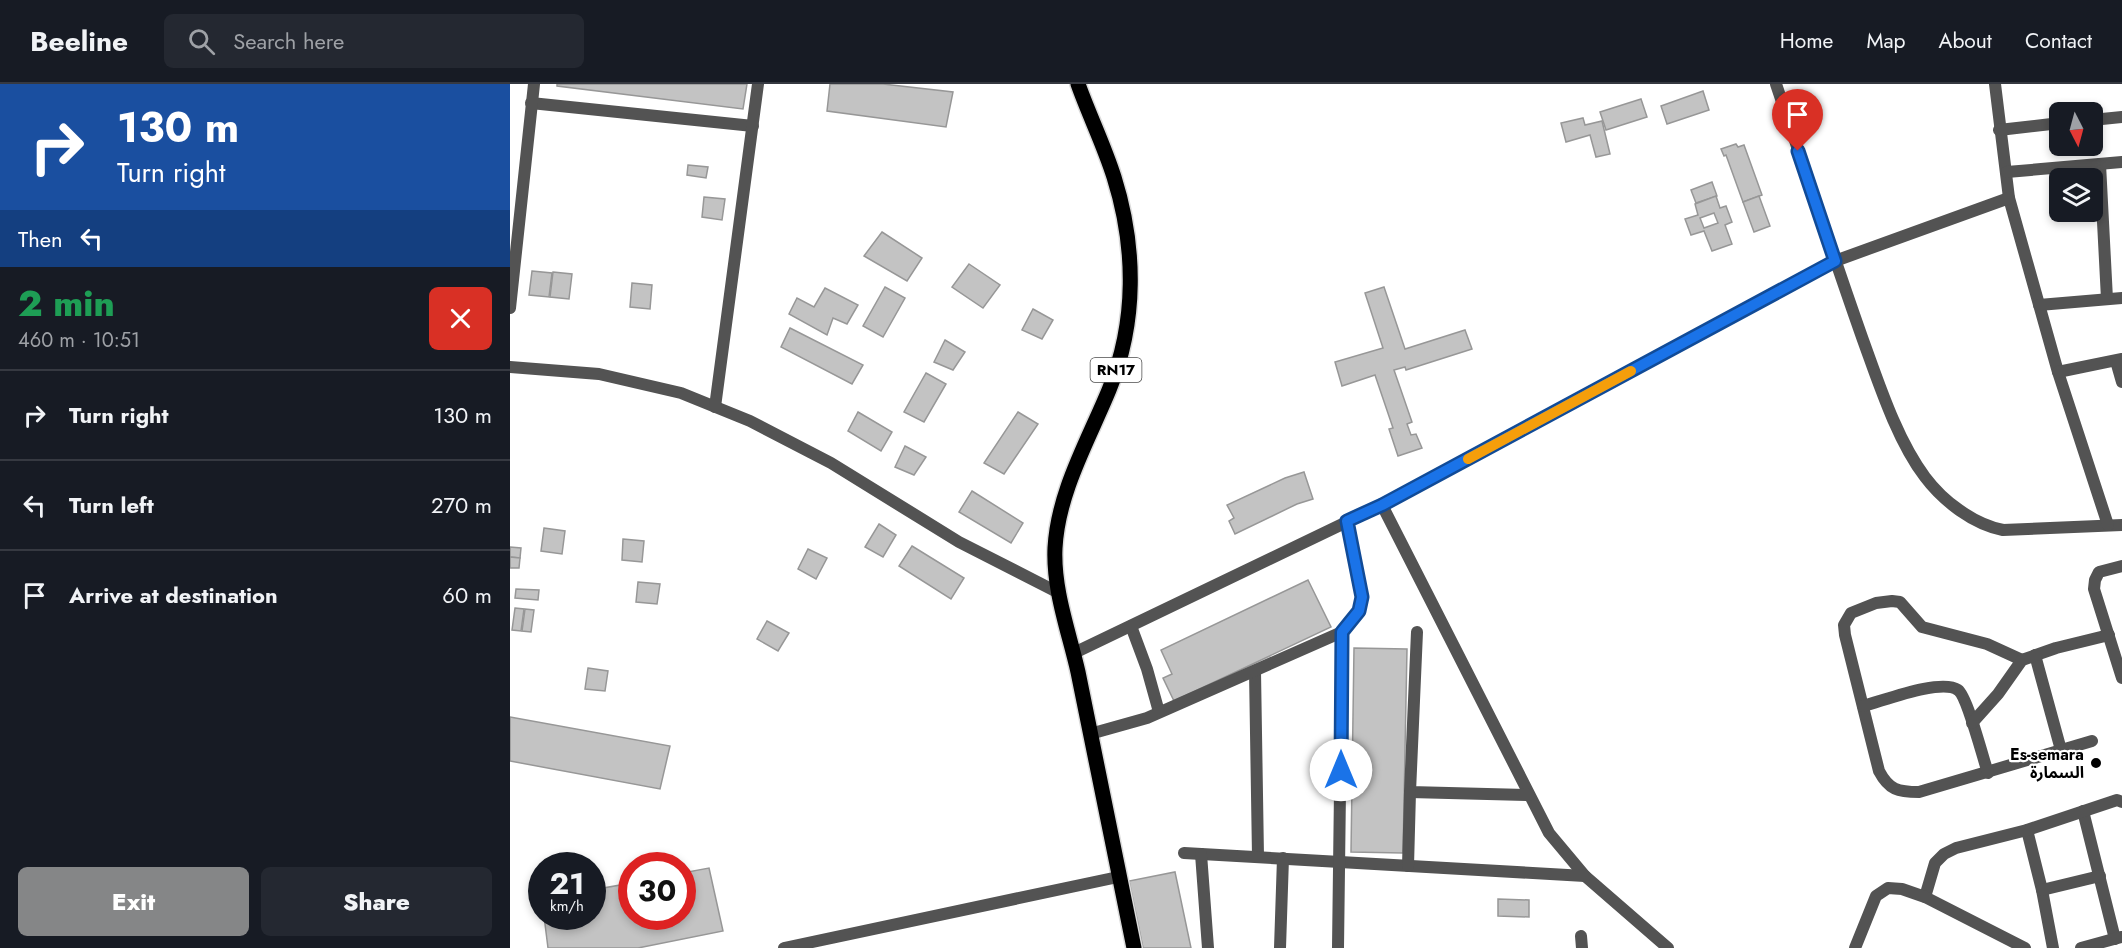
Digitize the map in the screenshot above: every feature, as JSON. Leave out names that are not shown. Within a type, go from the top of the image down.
[{"type":"main road","name":"RN17","points":[[1078,84],[1118,189],[1126,229],[1131,292],[1126,336],[1115,374],[1069,483],[1062,506],[1055,548],[1059,594],[1074,653],[1134,948]]},
{"type":"street","points":[[510,308],[534,84]]},
{"type":"street","points":[[715,407],[758,84]]},
{"type":"street","points":[[1776,84],[1876,376],[1908,452],[1926,479],[1948,501],[1988,527],[2003,530],[2122,525]]},
{"type":"street","points":[[1997,85],[1999,130],[2007,172],[2009,198],[2058,372],[2108,525]]},
{"type":"street","points":[[531,103],[753,126]]},
{"type":"street","points":[[2103,119],[2122,117]]},
{"type":"street","points":[[1999,130],[2049,124]]},
{"type":"street","points":[[2007,172],[2122,162]]},
{"type":"street","points":[[2100,164],[2107,299]]},
{"type":"street","points":[[1074,653],[1382,505],[1835,261],[2009,198]]},
{"type":"street","points":[[2039,305],[2122,298]]},
{"type":"street","points":[[2058,372],[2119,360],[2122,382]]},
{"type":"street","points":[[510,366],[599,374],[681,393],[750,421],[831,463],[959,542],[1059,594]]},
{"type":"street","points":[[1382,505],[1549,833],[1585,876],[1668,948]]},
{"type":"street","points":[[1090,734],[1147,718],[1342,632],[1359,611],[1362,597],[1347,521]]},
{"type":"street","points":[[2122,566],[2099,573],[2094,589],[2122,678]]},
{"type":"street","points":[[2022,660],[1987,644],[1922,627],[1900,602],[1876,603],[1851,613],[1844,625],[1879,771],[1886,784],[1895,790],[1919,792],[2092,741]]},
{"type":"street","points":[[1131,626],[1147,669],[1159,712]]},
{"type":"street","points":[[1338,948],[1342,632]]},
{"type":"street","points":[[1408,866],[1417,632]]},
{"type":"street","points":[[1972,723],[1998,694],[2022,660],[2109,634]]},
{"type":"street","points":[[2035,655],[2061,750]]},
{"type":"street","points":[[1255,671],[1258,856]]},
{"type":"street","points":[[1863,706],[1934,687],[1949,686],[1959,690],[1988,773]]},
{"type":"street","points":[[1410,792],[1528,795]]},
{"type":"street","points":[[1925,897],[1935,863],[1944,854],[1956,848],[2027,830],[2117,800],[2122,802]]},
{"type":"street","points":[[2081,948],[2118,938],[2083,811]]},
{"type":"street","points":[[2027,830],[2053,948]]},
{"type":"street","points":[[1184,853],[1585,876]]},
{"type":"street","points":[[1201,854],[1209,948]]},
{"type":"street","points":[[1280,948],[1283,858]]},
{"type":"street","points":[[2042,890],[2100,876]]},
{"type":"street","points":[[784,948],[1118,877]]},
{"type":"street","points":[[1855,948],[1876,896],[1888,888],[1902,889],[1925,897],[2025,948]]},
{"type":"building","points":[[557,84],[747,84],[743,109],[557,86]]},
{"type":"building","points":[[830,84],[883,84],[953,92],[946,127],[827,111]]},
{"type":"building","points":[[1703,91],[1709,110],[1667,124],[1661,106]]},
{"type":"building","points":[[1641,99],[1647,117],[1606,130],[1600,112]]},
{"type":"building","points":[[1583,118],[1585,125],[1602,121],[1610,154],[1596,157],[1590,135],[1566,142],[1561,123]]},
{"type":"building","points":[[1736,144],[1738,147],[1744,145],[1762,195],[1743,202],[1726,155],[1724,156],[1721,149]]},
{"type":"building","points":[[688,165],[708,167],[706,178],[687,175]]},
{"type":"building","points":[[1712,182],[1717,196],[1696,203],[1691,190]]},
{"type":"building","points":[[1716,196],[1720,208],[1726,206],[1732,222],[1725,225],[1732,244],[1712,251],[1704,231],[1691,235],[1685,219],[1698,215],[1695,204]],"holes":[[[1714,213],[1718,223],[1704,228],[1700,218]]]},
{"type":"building","points":[[1759,196],[1770,226],[1754,232],[1743,202]]},
{"type":"building","points":[[704,197],[725,199],[722,220],[702,217]]},
{"type":"building","points":[[882,232],[922,258],[907,281],[864,256]]},
{"type":"building","points":[[969,264],[1000,285],[983,308],[952,287]]},
{"type":"building","points":[[532,271],[552,273],[549,297],[529,295]]},
{"type":"building","points":[[553,272],[572,274],[569,299],[550,297]]},
{"type":"building","points":[[632,283],[652,285],[650,309],[630,307]]},
{"type":"building","points":[[885,287],[905,298],[883,337],[863,326]]},
{"type":"building","points":[[1384,287],[1405,349],[1465,330],[1472,349],[1406,370],[1405,367],[1394,370],[1412,422],[1407,424],[1411,435],[1416,434],[1422,448],[1398,456],[1389,429],[1393,428],[1375,375],[1342,386],[1335,362],[1383,348],[1365,293]]},
{"type":"building","points":[[825,288],[858,305],[847,324],[833,318],[827,335],[789,314],[797,298],[814,307]]},
{"type":"building","points":[[1033,309],[1053,320],[1042,339],[1022,330]]},
{"type":"building","points":[[790,328],[863,365],[852,384],[781,347]]},
{"type":"building","points":[[945,340],[965,352],[953,370],[934,362]]},
{"type":"building","points":[[926,373],[946,384],[924,422],[904,412]]},
{"type":"building","points":[[858,412],[892,432],[881,451],[848,431]]},
{"type":"building","points":[[1018,412],[1038,424],[1004,474],[984,463]]},
{"type":"building","points":[[905,446],[926,457],[914,475],[895,467]]},
{"type":"building","points":[[1304,472],[1313,499],[1297,504],[1235,534],[1229,521],[1234,518],[1227,505],[1285,478]]},
{"type":"building","points":[[972,491],[1023,523],[1011,543],[959,512]]},
{"type":"building","points":[[879,524],[896,535],[883,557],[865,547]]},
{"type":"building","points":[[544,528],[565,531],[562,554],[541,551]]},
{"type":"building","points":[[623,539],[644,541],[642,562],[622,560]]},
{"type":"building","points":[[912,546],[964,578],[951,599],[899,566]]},
{"type":"building","points":[[510,547],[521,548],[520,558],[510,557]]},
{"type":"building","points":[[808,549],[827,558],[816,579],[798,569]]},
{"type":"building","points":[[510,557],[520,558],[519,568],[510,568]]},
{"type":"building","points":[[1308,580],[1331,627],[1174,701],[1163,678],[1172,674],[1161,650]]},
{"type":"building","points":[[638,582],[660,584],[657,604],[636,602]]},
{"type":"building","points":[[516,589],[539,590],[538,600],[515,598]]},
{"type":"building","points":[[515,608],[524,609],[521,631],[512,630]]},
{"type":"building","points":[[525,609],[534,610],[531,632],[522,631]]},
{"type":"building","points":[[767,621],[789,633],[778,651],[757,639]]},
{"type":"building","points":[[1354,648],[1407,649],[1403,853],[1351,852]]},
{"type":"building","points":[[588,668],[608,671],[605,691],[585,689]]},
{"type":"building","points":[[510,717],[670,746],[660,789],[510,761]]},
{"type":"building","points":[[709,868],[723,931],[638,948],[548,948],[546,930],[606,930],[606,888],[618,885],[618,930],[696,930],[696,870]]},
{"type":"building","points":[[1175,872],[1191,948],[1143,948],[1129,881]]},
{"type":"building","points":[[1498,899],[1529,900],[1529,917],[1498,916]]},
{"type":"slow traffic","points":[[1468,459],[1631,371]]},
{"type":"place","name":"Es-semara السمارة","points":[[2096,763]]},
{"type":"route","points":[[1341,770],[1342,632],[1359,611],[1362,597],[1347,521],[1382,505],[1835,261],[1798,151]]}]
